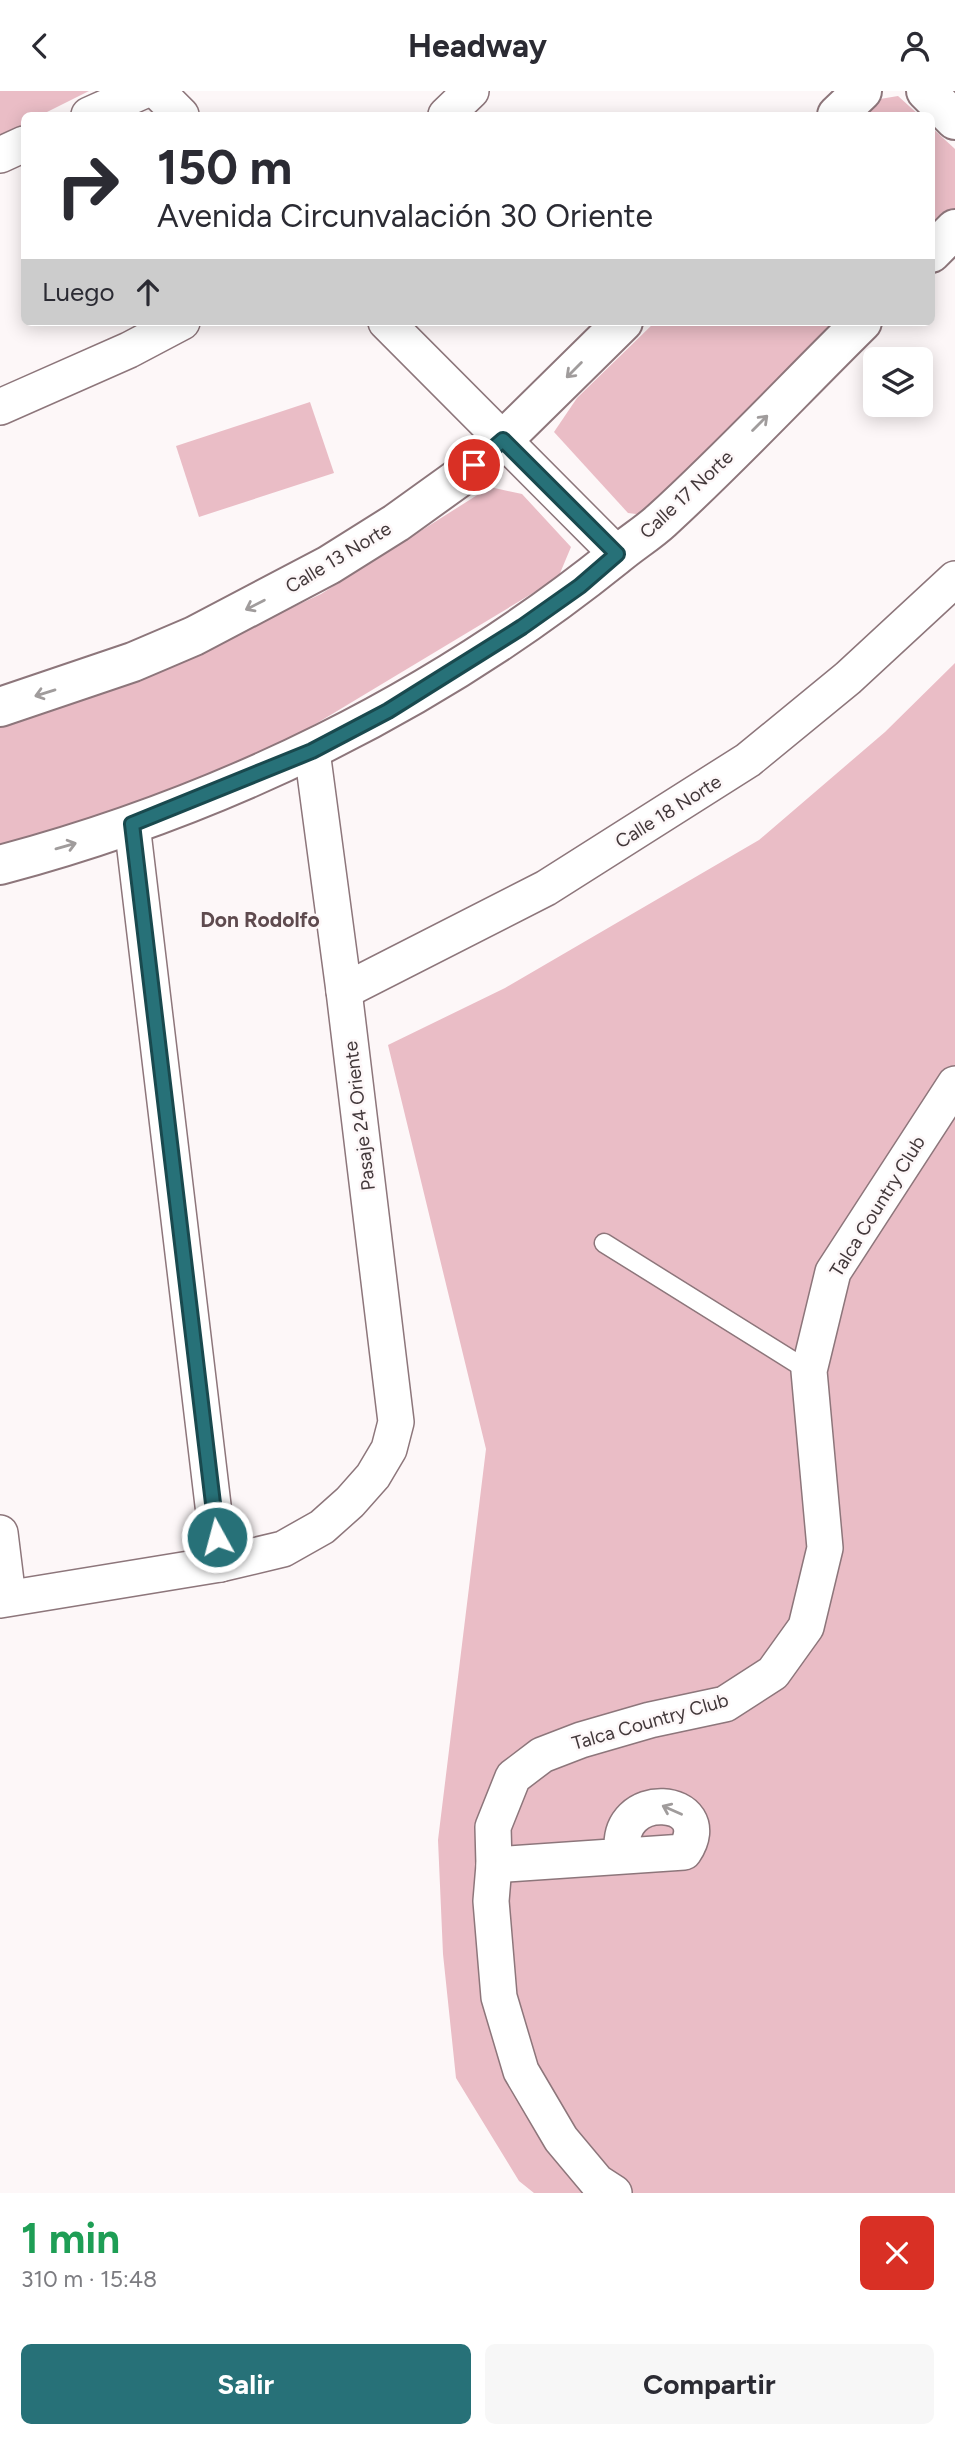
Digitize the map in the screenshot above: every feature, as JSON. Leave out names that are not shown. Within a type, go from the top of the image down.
[{"type":"street","points":[[96,112],[143,91]]},
{"type":"street","points":[[157,91],[178,112]]},
{"type":"street","points":[[449,112],[471,91]]},
{"type":"street","points":[[840,112],[862,91]]},
{"type":"street","points":[[926,91],[955,120]]},
{"type":"street","points":[[0,155],[21,145]]},
{"type":"street","points":[[935,249],[955,229]]},
{"type":"street","points":[[0,407],[129,351],[175,326]]},
{"type":"street","points":[[390,326],[617,554]]},
{"type":"street","name":"Calle 13 Norte","points":[[0,707],[132,662],[194,636],[328,565],[396,523],[460,477],[503,440],[619,326]]},
{"type":"street","name":"Calle 17 Norte","points":[[0,865],[132,824],[312,751],[388,711],[462,666],[580,586],[661,521],[858,326]]},
{"type":"street","name":"Calle 18 Norte","points":[[344,991],[546,888],[748,760],[848,678],[955,579]]},
{"type":"street","name":"Pasaje 24 Oriente","points":[[4,1599],[220,1564],[283,1549],[322,1527],[350,1501],[373,1476],[389,1449],[396,1422],[312,751]]},
{"type":"street","points":[[132,824],[220,1564]]},
{"type":"street","name":"Talca Country Club","points":[[614,2193],[597,2182],[561,2139],[521,2071],[499,1997],[491,1901],[493,1827],[513,1777],[542,1755],[581,1740],[650,1720],[725,1704],[773,1673],[806,1627],[825,1548],[809,1371],[833,1272],[955,1084]]},
{"type":"street","points":[[0,1533],[4,1599]]},
{"type":"street","points":[[494,1865],[623,1856]]},
{"type":"lane","points":[[604,1243],[809,1371]]},
{"type":"shaded area","points":[[0,91],[89,91],[47,112],[21,112],[21,126],[0,137]]},
{"type":"shaded area","points":[[898,96],[916,112],[867,112],[880,99]]},
{"type":"shaded area","points":[[935,131],[955,149],[955,209],[935,229]]},
{"type":"shaded area","points":[[651,326],[839,326],[652,516],[628,513],[554,432],[577,398]]},
{"type":"shaded area","points":[[310,402],[334,473],[199,517],[176,446]]},
{"type":"shaded area","points":[[490,487],[522,494],[571,547],[558,578],[264,755],[82,828],[0,849],[0,726],[137,680],[321,594]]},
{"type":"shaded area","points":[[955,663],[955,2193],[534,2193],[519,2181],[456,2078],[443,1954],[438,1840],[486,1449],[388,1045],[505,988],[759,840],[885,732]]},
{"type":"district","name":"Don Rodolfo","points":[[260,920]]},
{"type":"route","points":[[217,1537],[132,824],[312,751],[388,711],[522,627],[580,586],[617,554],[503,440],[474,465]]}]
